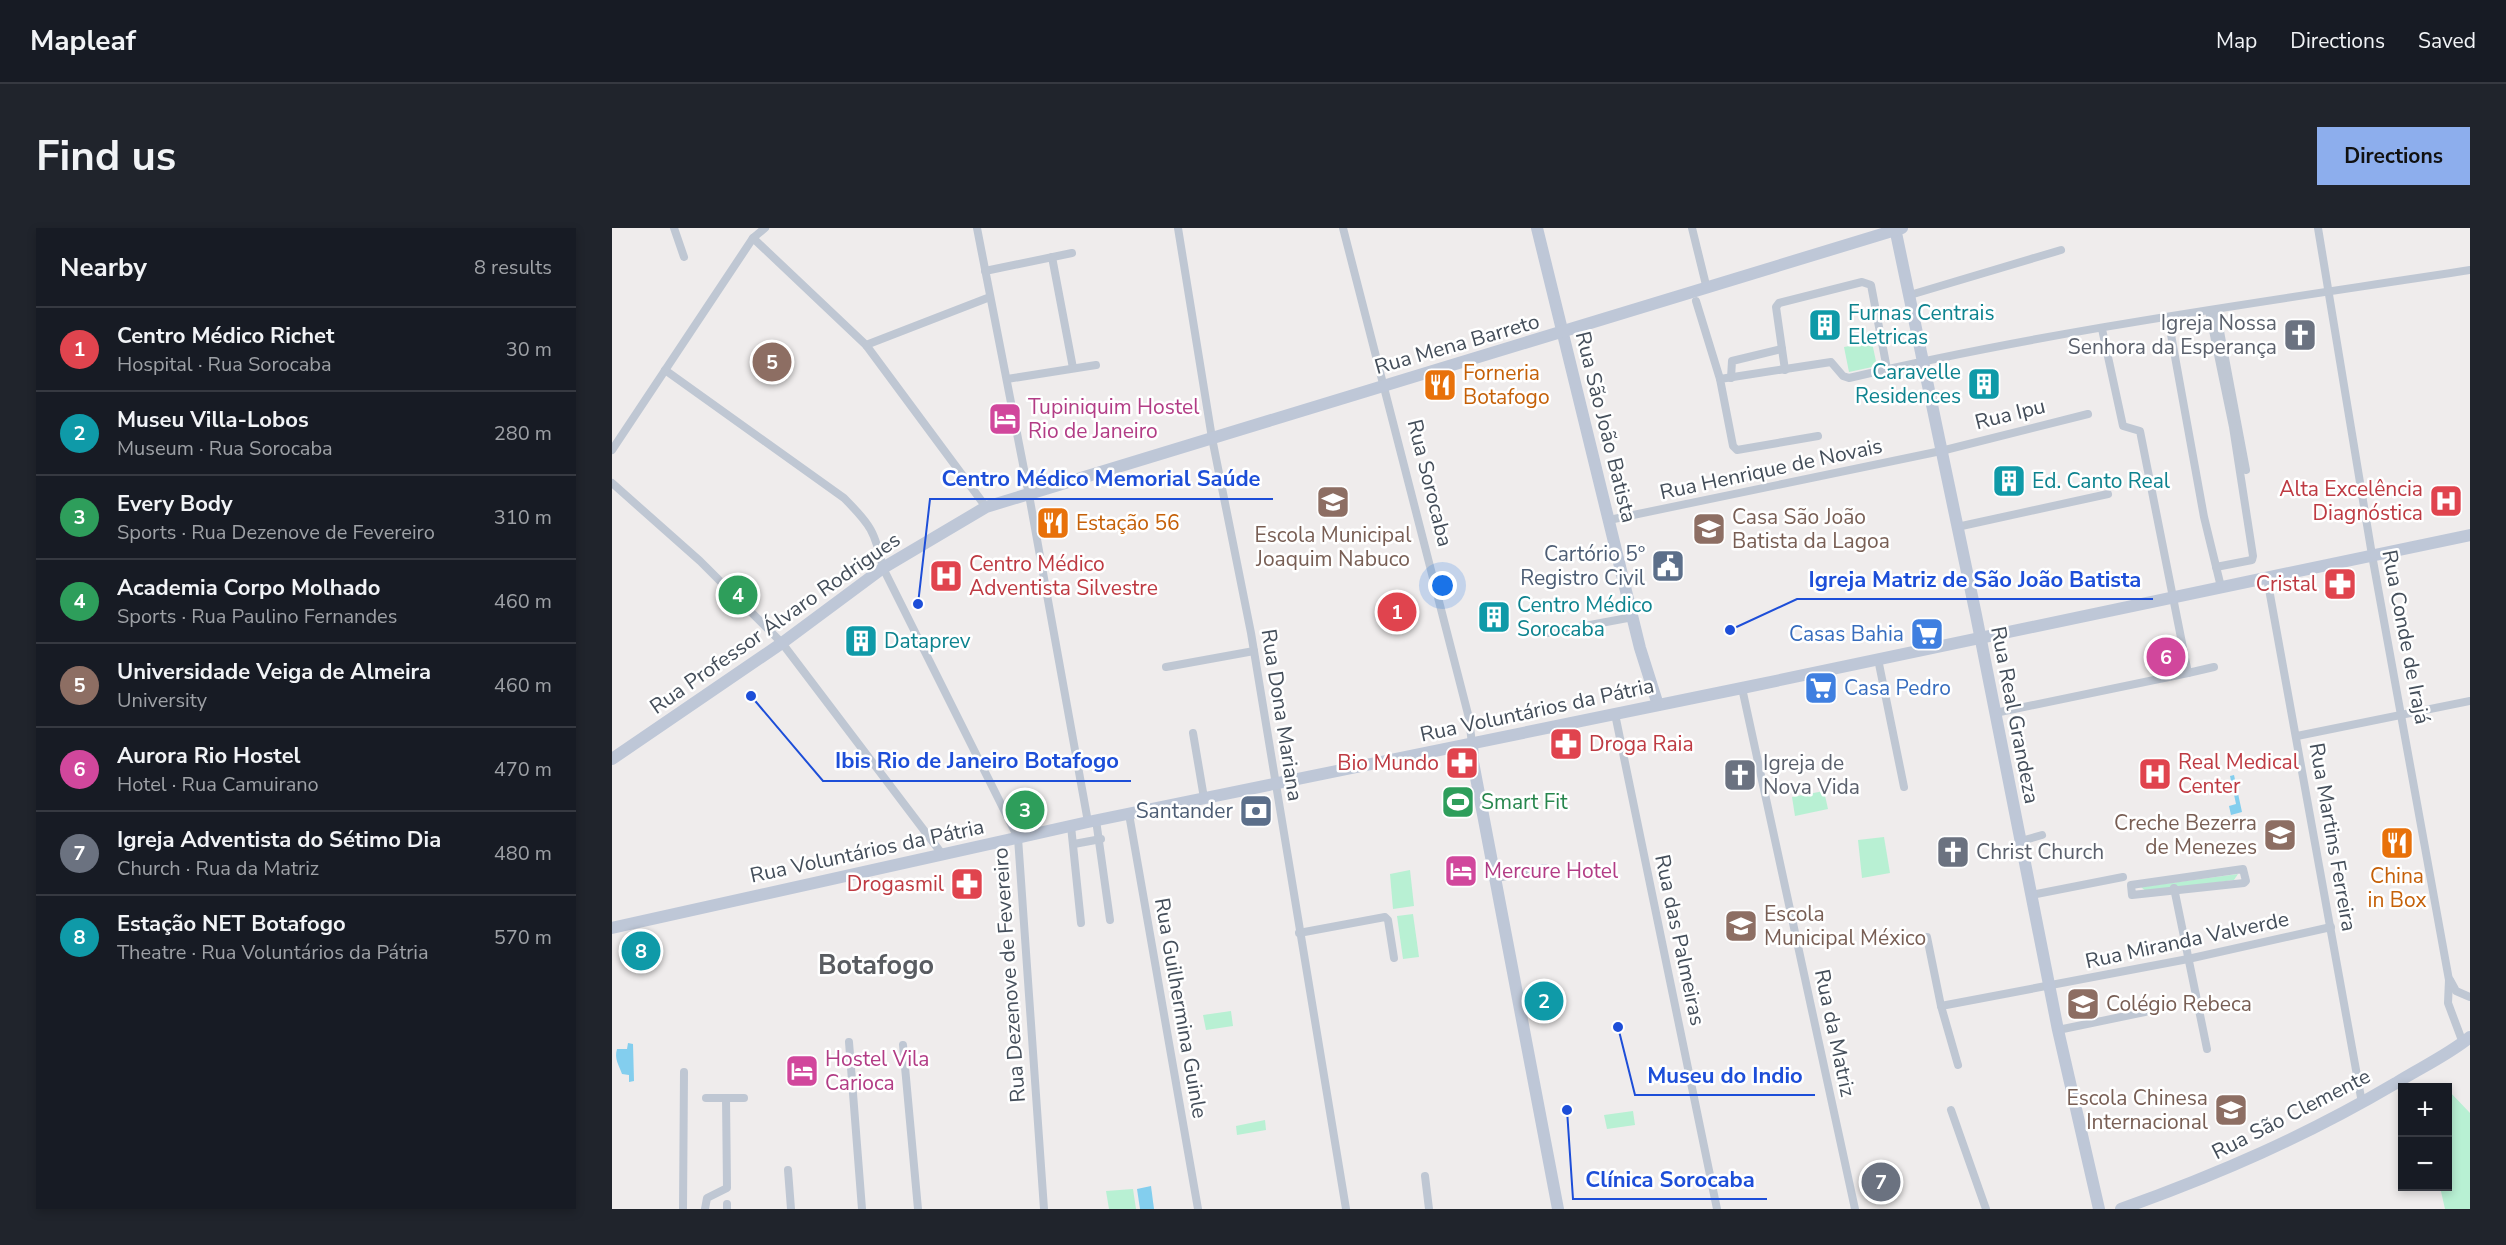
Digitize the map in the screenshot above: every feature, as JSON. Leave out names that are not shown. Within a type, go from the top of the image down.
[{"type":"main road","name":"Rua São João Batista","points":[[1537,228],[1633,617],[1658,705]]},
{"type":"main road","name":"Rua Mena Barreto","points":[[1029,495],[1385,385],[1564,333],[1897,229]]},
{"type":"main road","name":"Rua Real Grandeza","points":[[1897,229],[2058,1030],[2099,1209]]},
{"type":"main road","name":"Rua Professor Álvaro Rodrigues","points":[[612,759],[782,643],[883,568],[986,507],[1029,495]]},
{"type":"main road","name":"Rua Voluntários da Pátria","points":[[612,928],[1092,821],[1742,688],[2470,535]]},
{"type":"main road","name":"Rua Sorocaba","points":[[1472,744],[1473,762],[1497,878],[1558,1209]]},
{"type":"main road","name":"Rua São Clemente","points":[[2121,1209],[2233,1168],[2362,1103],[2466,1040]]},
{"type":"street","points":[[674,228],[684,257]]},
{"type":"street","points":[[612,450],[753,238],[765,228]]},
{"type":"street","points":[[977,228],[1092,821],[1101,839],[1110,920]]},
{"type":"street","name":"Rua Dona Mariana","points":[[1178,228],[1212,438],[1254,651],[1346,1209]]},
{"type":"street","name":"Rua Sorocaba","points":[[1343,228],[1469,718],[1472,744]]},
{"type":"street","points":[[1692,228],[1707,289]]},
{"type":"street","name":"Rua Conde de Irajá","points":[[2318,228],[2372,555],[2450,980],[2448,1003],[2466,1040]]},
{"type":"street","points":[[753,238],[866,345],[986,507]]},
{"type":"street","points":[[1910,295],[2061,250]]},
{"type":"street","points":[[985,271],[1072,253]]},
{"type":"street","points":[[1052,257],[1073,368]]},
{"type":"street","points":[[1720,380],[1831,362],[1849,378],[1923,361],[2102,329],[2470,270]]},
{"type":"street","points":[[1785,370],[1776,312],[1779,303],[1867,282],[1871,285],[1887,369]]},
{"type":"street","points":[[866,345],[990,297]]},
{"type":"street","points":[[1696,301],[1720,380],[1733,446],[1737,450],[1818,436]]},
{"type":"street","points":[[2213,311],[2246,470]]},
{"type":"street","points":[[2213,311],[2253,556],[2252,560],[2216,567]]},
{"type":"street","points":[[2168,318],[2221,587]]},
{"type":"street","points":[[2102,329],[2122,426],[2140,431],[2188,673]]},
{"type":"street","points":[[1731,378],[1732,361],[1782,349]]},
{"type":"street","points":[[1006,379],[1096,364]]},
{"type":"street","name":"Rua Dezenove de Fevereiro","points":[[665,370],[844,498],[866,520],[875,535],[883,568],[1018,838],[1044,1209]]},
{"type":"street","name":"Rua Ipu","points":[[1941,451],[2088,414]]},
{"type":"street","name":"Rua Henrique de Novais","points":[[1609,520],[1941,451]]},
{"type":"street","points":[[612,483],[700,561],[782,643],[942,854]]},
{"type":"street","points":[[1957,527],[2108,494]]},
{"type":"street","name":"Rua Martins Ferreira","points":[[2267,578],[2362,1103]]},
{"type":"street","points":[[1548,633],[1633,617]]},
{"type":"street","points":[[1166,667],[1254,651]]},
{"type":"street","points":[[1878,659],[1904,787]]},
{"type":"street","points":[[1995,714],[2214,667]]},
{"type":"street","name":"Rua da Matriz","points":[[1742,688],[1855,1209]]},
{"type":"street","points":[[2297,736],[2470,700]]},
{"type":"street","name":"Rua das Palmeiras","points":[[1615,714],[1717,1209]]},
{"type":"street","points":[[1193,733],[1204,798]]},
{"type":"street","name":"Rua Guilhermina Guinle","points":[[1130,814],[1198,1209]]},
{"type":"street","points":[[1071,826],[1081,923]]},
{"type":"street","points":[[2021,841],[2042,835]]},
{"type":"street","points":[[1074,844],[1101,839]]},
{"type":"street","points":[[1497,878],[1545,868]]},
{"type":"street","points":[[2243,869],[2246,881],[2175,891],[2132,895],[2132,885],[2243,869]]},
{"type":"street","points":[[2031,895],[2123,877]]},
{"type":"street","points":[[2172,879],[2207,1049]]},
{"type":"street","points":[[1299,933],[1385,917],[1394,958]]},
{"type":"street","name":"Rua Miranda Valverde","points":[[1941,1006],[2188,959],[2331,927]]},
{"type":"street","points":[[1927,937],[1941,1006],[1958,1065]]},
{"type":"street","points":[[2450,980],[2456,991],[2470,997]]},
{"type":"street","points":[[2058,1030],[2145,1012]]},
{"type":"street","points":[[849,1042],[862,1209]]},
{"type":"street","points":[[903,1046],[918,1209]]},
{"type":"street","points":[[683,1209],[684,1072]]},
{"type":"street","points":[[706,1098],[744,1098]]},
{"type":"street","points":[[705,1209],[707,1198],[727,1188],[726,1098]]},
{"type":"street","points":[[1951,1110],[1986,1209]]},
{"type":"street","points":[[788,1170],[791,1209]]},
{"type":"street","points":[[1425,1176],[1429,1209]]},
{"type":"green space","points":[[1870,333],[1877,366],[1849,372],[1844,347],[1866,343],[1864,334]]},
{"type":"green space","points":[[1824,791],[1828,809],[1795,816],[1792,797]]},
{"type":"green space","points":[[1884,837],[1890,873],[1862,878],[1858,840]]},
{"type":"green space","points":[[1410,870],[1414,906],[1393,909],[1390,874]]},
{"type":"green space","points":[[2238,874],[2234,880],[2147,892],[2141,887]]},
{"type":"green space","points":[[1413,914],[1419,957],[1403,959],[1397,916]]},
{"type":"green space","points":[[1231,1011],[1233,1026],[1206,1030],[1203,1015]]},
{"type":"green space","points":[[2452,1094],[2470,1113],[2470,1209],[2445,1209],[2441,1191],[2452,1191]]},
{"type":"green space","points":[[1633,1111],[1635,1125],[1607,1129],[1604,1115]]},
{"type":"green space","points":[[1265,1120],[1266,1130],[1237,1135],[1236,1126]]},
{"type":"green space","points":[[1133,1189],[1136,1209],[1109,1209],[1106,1191]]},
{"type":"water","points":[[2234,775],[2242,812],[2231,815],[2229,806],[2236,804],[2230,776]]},
{"type":"water","points":[[628,1043],[633,1044],[634,1081],[629,1082],[629,1075],[622,1074],[616,1056],[617,1049],[627,1049]]},
{"type":"water","points":[[1151,1186],[1154,1209],[1140,1209],[1137,1189]]},
{"type":"place","name":"Furnas Centrais Eletricas","points":[[1825,325]]},
{"type":"place","name":"Igreja Nossa Senhora da Esperança","points":[[2300,335]]},
{"type":"place","name":"Universidade Veiga de Almeira","points":[[772,362]]},
{"type":"place","name":"Caravelle Residences","points":[[1984,384]]},
{"type":"place","name":"Forneria Botafogo","points":[[1440,385]]},
{"type":"place","name":"Tupiniquim Hostel Rio de Janeiro","points":[[1005,419]]},
{"type":"place","name":"Ed. Canto Real","points":[[2009,481]]},
{"type":"place","name":"Alta Excelência Diagnóstica","points":[[2446,501]]},
{"type":"place","name":"Escola Municipal Joaquim Nabuco","points":[[1333,502]]},
{"type":"place","name":"Estação 56","points":[[1053,523]]},
{"type":"place","name":"Casa São João Batista da Lagoa","points":[[1709,529]]},
{"type":"place","name":"Cartório 5º Registro Civil","points":[[1668,566]]},
{"type":"place","name":"Centro Médico Adventista Silvestre","points":[[946,576]]},
{"type":"place","name":"Cristal","points":[[2340,584]]},
{"type":"place","name":"Academia Corpo Molhado","points":[[738,595]]},
{"type":"place","name":"Centro Médico Memorial Saúde","points":[[918,604]]},
{"type":"place","name":"Centro Médico Richet","points":[[1397,612]]},
{"type":"place","name":"Centro Médico Sorocaba","points":[[1494,617]]},
{"type":"place","name":"Igreja Matriz de São João Batista","points":[[1730,630]]},
{"type":"place","name":"Casas Bahia","points":[[1927,634]]},
{"type":"place","name":"Dataprev","points":[[861,641]]},
{"type":"place","name":"Aurora Rio Hostel","points":[[2166,657]]},
{"type":"place","name":"Casa Pedro","points":[[1821,688]]},
{"type":"place","name":"Ibis Rio de Janeiro Botafogo","points":[[751,696]]},
{"type":"place","name":"Droga Raia","points":[[1566,744]]},
{"type":"place","name":"Bio Mundo","points":[[1462,763]]},
{"type":"place","name":"Real Medical Center","points":[[2155,774]]},
{"type":"place","name":"Igreja de Nova Vida","points":[[1740,775]]},
{"type":"place","name":"Smart Fit","points":[[1458,802]]},
{"type":"place","name":"Every Body","points":[[1025,810]]},
{"type":"place","name":"Santander","points":[[1256,811]]},
{"type":"place","name":"Creche Bezerra de Menezes","points":[[2280,835]]},
{"type":"place","name":"China in Box","points":[[2397,843]]},
{"type":"place","name":"Christ Church","points":[[1953,852]]},
{"type":"place","name":"Mercure Hotel","points":[[1461,871]]},
{"type":"place","name":"Drogasmil","points":[[967,884]]},
{"type":"place","name":"Escola Municipal México","points":[[1741,926]]},
{"type":"place","name":"Estação NET Botafogo","points":[[641,951]]},
{"type":"place","name":"Museu Villa-Lobos","points":[[1544,1001]]},
{"type":"place","name":"Colégio Rebeca","points":[[2083,1004]]},
{"type":"place","name":"Museu do Indio","points":[[1618,1027]]},
{"type":"place","name":"Hostel Vila Carioca","points":[[802,1071]]},
{"type":"place","name":"Clínica Sorocaba","points":[[1567,1110]]},
{"type":"place","name":"Escola Chinesa Internacional","points":[[2231,1110]]},
{"type":"place","name":"Igreja Adventista do Sétimo Dia","points":[[1881,1182]]},
{"type":"district","name":"Botafogo","points":[[876,965]]}]
